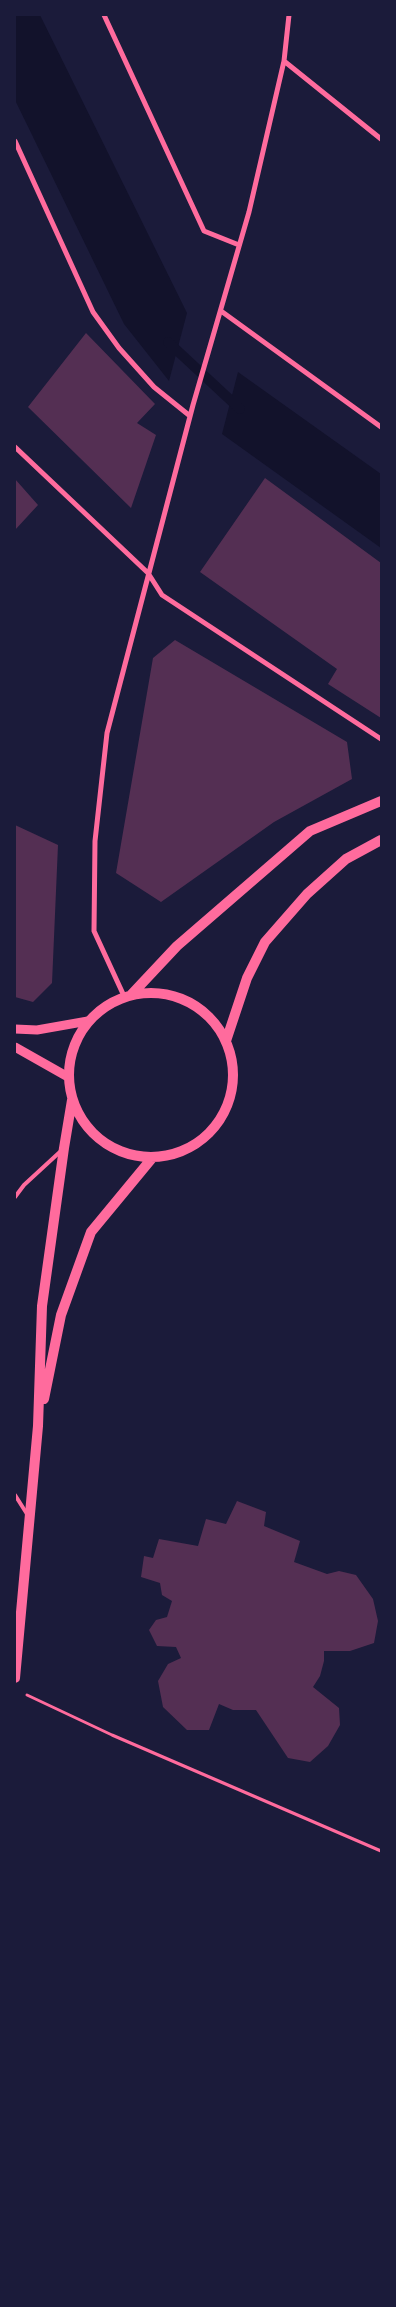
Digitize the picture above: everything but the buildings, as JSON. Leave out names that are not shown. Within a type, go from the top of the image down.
[{"type":"main road","points":[[128,996],[177,946],[310,831],[381,801]]},
{"type":"main road","points":[[226,1041],[247,978],[265,942],[307,894],[346,859],[381,840]]},
{"type":"main road","points":[[160,993],[187,1001],[210,1018],[226,1041],[233,1068],[231,1094],[221,1119],[203,1139],[180,1152],[153,1157],[127,1154],[103,1142],[84,1124],[72,1100],[68,1078],[72,1051],[77,1038],[88,1021],[105,1006],[128,996],[160,993]]},
{"type":"main road","points":[[15,1678],[38,1426],[42,1306],[72,1100]]},
{"type":"main road","points":[[38,1426],[61,1315],[91,1232],[153,1157]]},
{"type":"street","points":[[104,15],[204,231],[239,245]]},
{"type":"street","points":[[128,996],[94,931],[95,841],[107,733],[190,416],[239,245],[284,61],[289,15]]},
{"type":"street","points":[[284,61],[381,139]]},
{"type":"street","points":[[15,141],[93,312],[119,348],[154,387],[190,416]]},
{"type":"street","points":[[221,312],[381,427]]},
{"type":"street","points":[[15,447],[148,573],[162,595],[381,739]]},
{"type":"street","points":[[15,1029],[37,1030],[88,1021]]},
{"type":"street","points":[[15,1047],[68,1078]]},
{"type":"lane","points":[[15,1197],[24,1185],[64,1148]]},
{"type":"lane","points":[[15,1495],[30,1519]]},
{"type":"path","points":[[24,1693],[112,1735],[381,1851]]},
{"type":"shaded area","points":[[15,15],[40,15],[187,313],[169,381],[124,324],[15,100]]},
{"type":"shaded area","points":[[238,372],[381,474],[381,548],[222,434]]},
{"type":"waterway","points":[[168,342],[240,409]]}]
